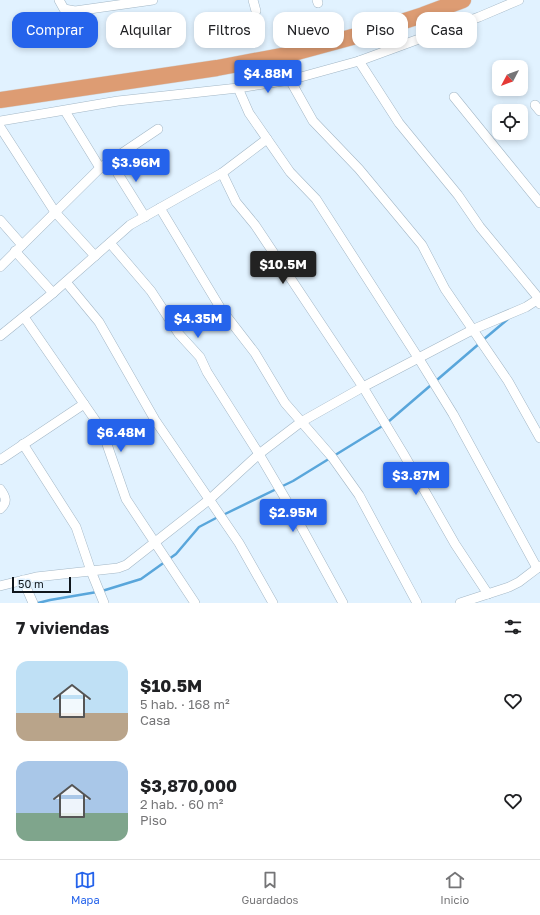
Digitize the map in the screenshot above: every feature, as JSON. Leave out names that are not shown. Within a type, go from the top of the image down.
[{"type":"highway","points":[[0,100],[216,68],[286,55],[367,33],[463,0]]},
{"type":"street","points":[[59,0],[64,8],[75,11],[152,0]]},
{"type":"street","points":[[253,0],[256,11]]},
{"type":"street","points":[[0,121],[118,102],[238,88],[290,80],[359,61],[479,17],[519,0]]},
{"type":"street","points":[[0,586],[36,577],[91,572],[118,568],[126,565],[210,499],[259,454],[301,422],[363,387],[474,329],[539,301],[536,295],[480,228],[458,194],[399,123],[359,61]]},
{"type":"street","points":[[290,80],[313,121],[359,169],[422,245],[445,289],[474,329],[508,381],[540,438]]},
{"type":"street","points":[[238,88],[249,113],[290,172],[316,199],[419,359],[453,414],[539,567],[519,582],[509,587],[460,603]]},
{"type":"street","points":[[454,97],[540,203]]},
{"type":"street","points":[[65,111],[100,168]]},
{"type":"street","points":[[0,127],[55,212],[95,256]]},
{"type":"street","points":[[0,267],[100,168],[158,129]]},
{"type":"street","points":[[0,324],[3,334],[53,294],[130,225],[222,173],[267,139]]},
{"type":"street","points":[[110,161],[145,217]]},
{"type":"street","points":[[222,173],[236,202],[255,225],[363,387],[403,452],[455,544],[488,594]]},
{"type":"street","points":[[160,208],[221,309],[255,353],[285,403],[332,457],[359,495],[417,603]]},
{"type":"street","points":[[0,220],[18,248],[53,294]]},
{"type":"street","points":[[110,243],[151,291],[179,334],[200,357],[207,372],[259,454],[292,510],[343,603]]},
{"type":"street","points":[[66,282],[99,322],[155,420],[239,543],[273,603]]},
{"type":"street","points":[[24,317],[102,430],[126,499],[196,603]]},
{"type":"street","points":[[1,456],[23,444],[84,404]]},
{"type":"street","points":[[23,444],[76,527],[91,572],[104,603]]},
{"type":"street","points":[[0,489],[6,497],[6,502],[0,509]]},
{"type":"street","points":[[23,580],[33,603]]},
{"type":"waterway","points":[[483,340],[508,319]]},
{"type":"waterway","points":[[388,422],[480,343]]},
{"type":"waterway","points":[[223,515],[293,481],[384,425]]},
{"type":"waterway","points":[[102,591],[141,579],[176,554],[199,527],[218,517]]},
{"type":"waterway","points":[[38,603],[97,592]]}]
